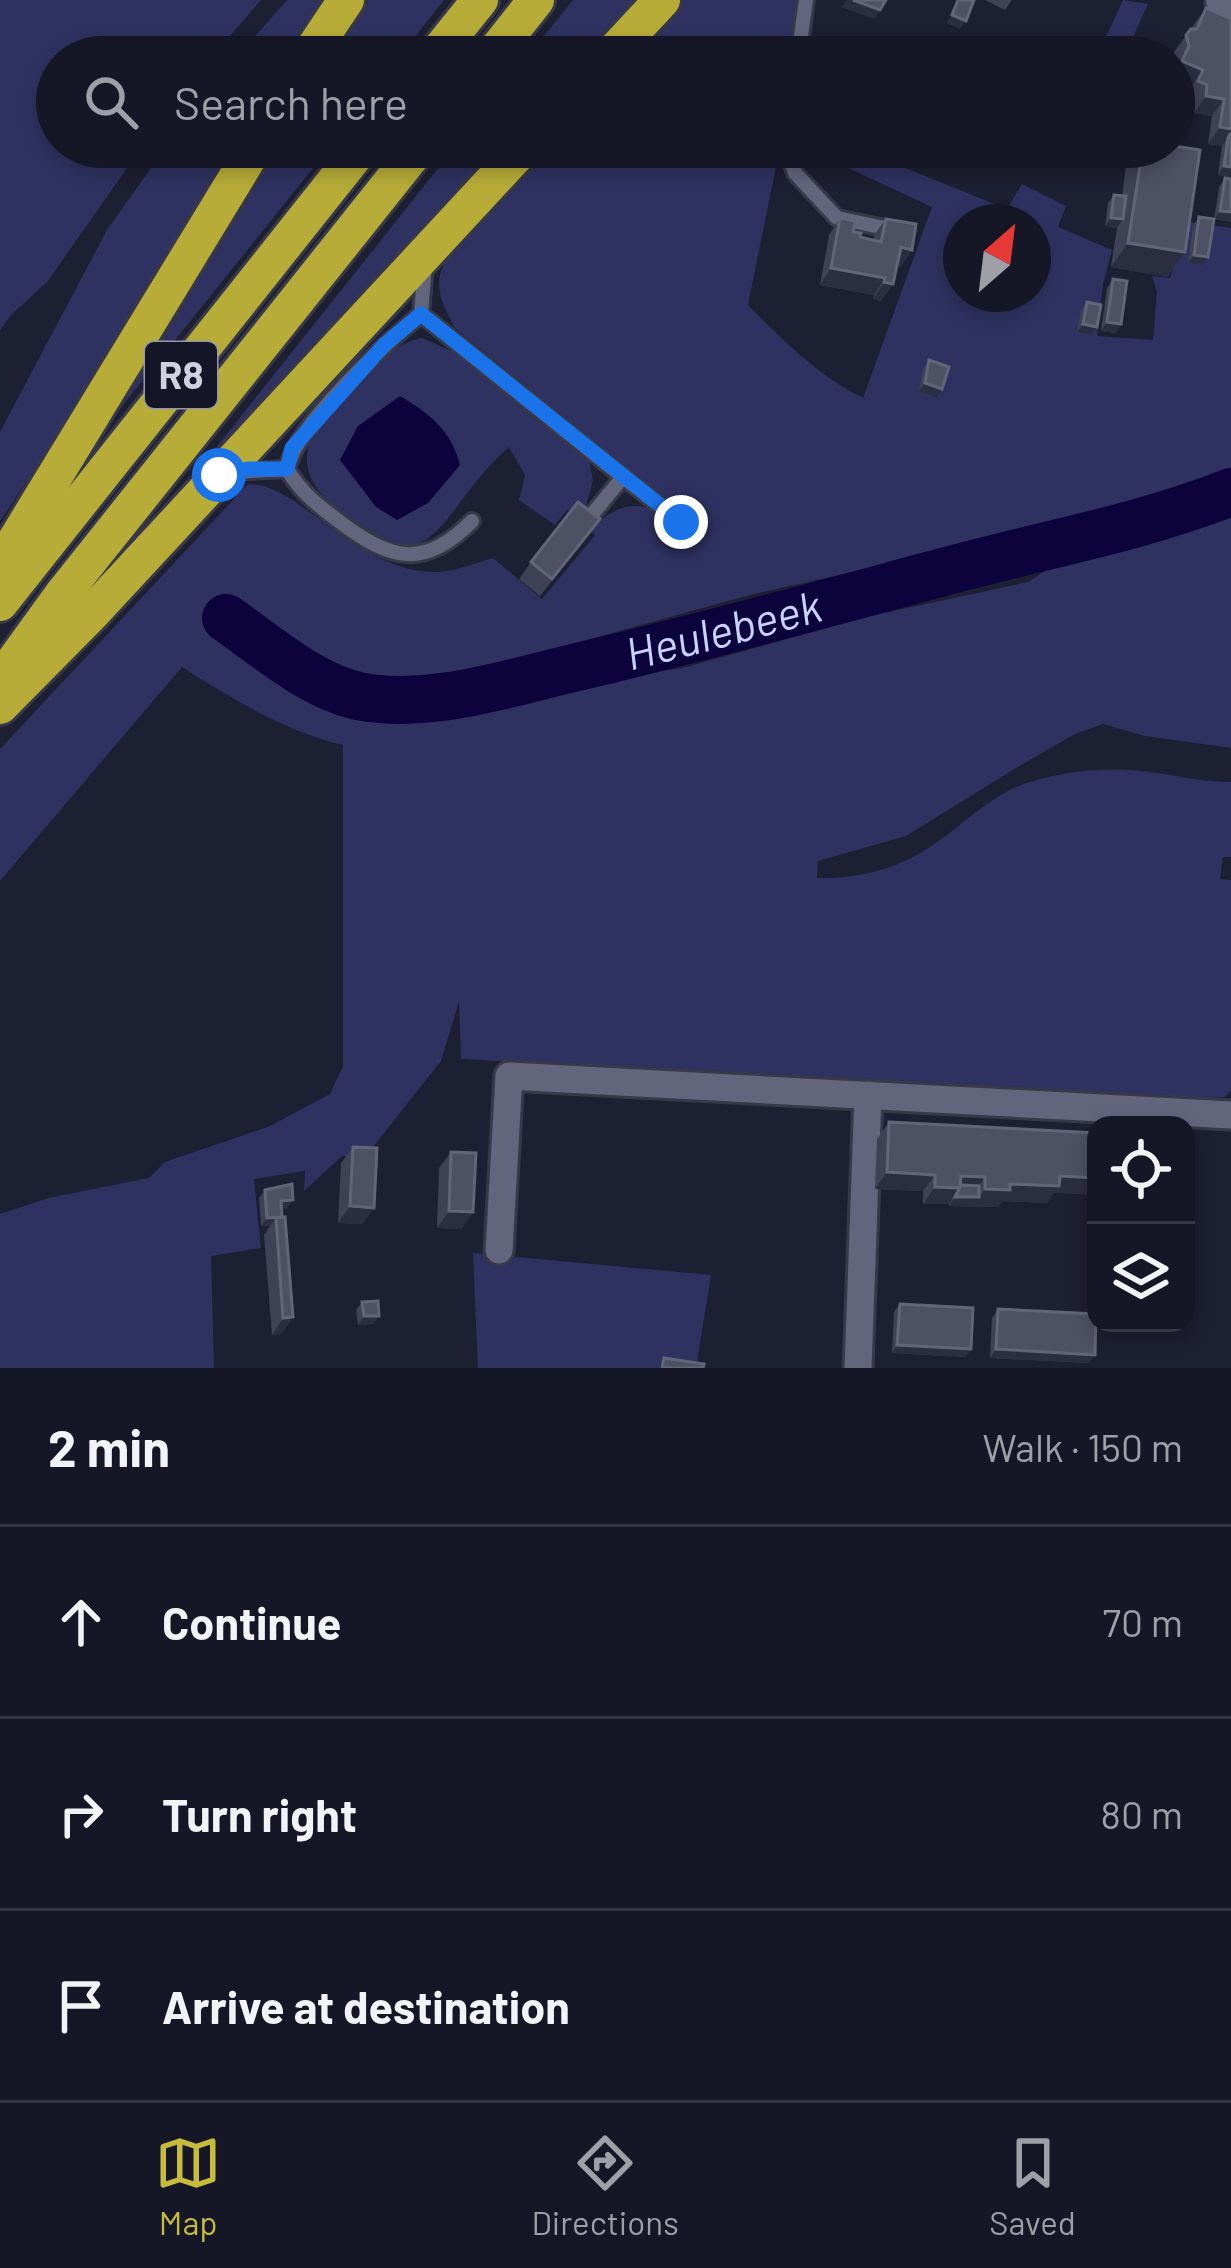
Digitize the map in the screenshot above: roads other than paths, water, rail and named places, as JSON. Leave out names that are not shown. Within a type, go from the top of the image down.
[{"type":"highway","points":[[322,36],[346,0]]},
{"type":"highway","points":[[451,36],[480,0]]},
{"type":"highway","points":[[507,36],[536,0]]},
{"type":"highway","points":[[629,36],[662,0]]},
{"type":"highway","name":"R8","points":[[0,566],[242,168]]},
{"type":"highway","name":"R8","points":[[0,603],[345,168]]},
{"type":"highway","name":"R8","points":[[0,681],[62,595],[402,168]]},
{"type":"highway","name":"R8","points":[[0,706],[504,168]]},
{"type":"street","points":[[1221,0],[1231,4]]},
{"type":"street","points":[[500,1250],[509,1076],[1231,1115]]},
{"type":"street","points":[[858,1368],[868,1096]]},
{"type":"lane","points":[[801,36],[806,0]]},
{"type":"lane","points":[[793,168],[837,218],[885,228]]},
{"type":"lane","points":[[427,251],[421,314],[384,345],[292,448],[287,469],[297,485],[331,515],[390,553],[422,553],[448,546],[472,521]]},
{"type":"lane","points":[[421,314],[681,522]]},
{"type":"lane","points":[[219,475],[287,469]]},
{"type":"lane","points":[[585,523],[623,477]]},
{"type":"waterway","name":"Heulebeek","points":[[226,618],[289,663],[340,691],[384,699],[439,698],[712,634],[1125,526],[1231,492]]}]
